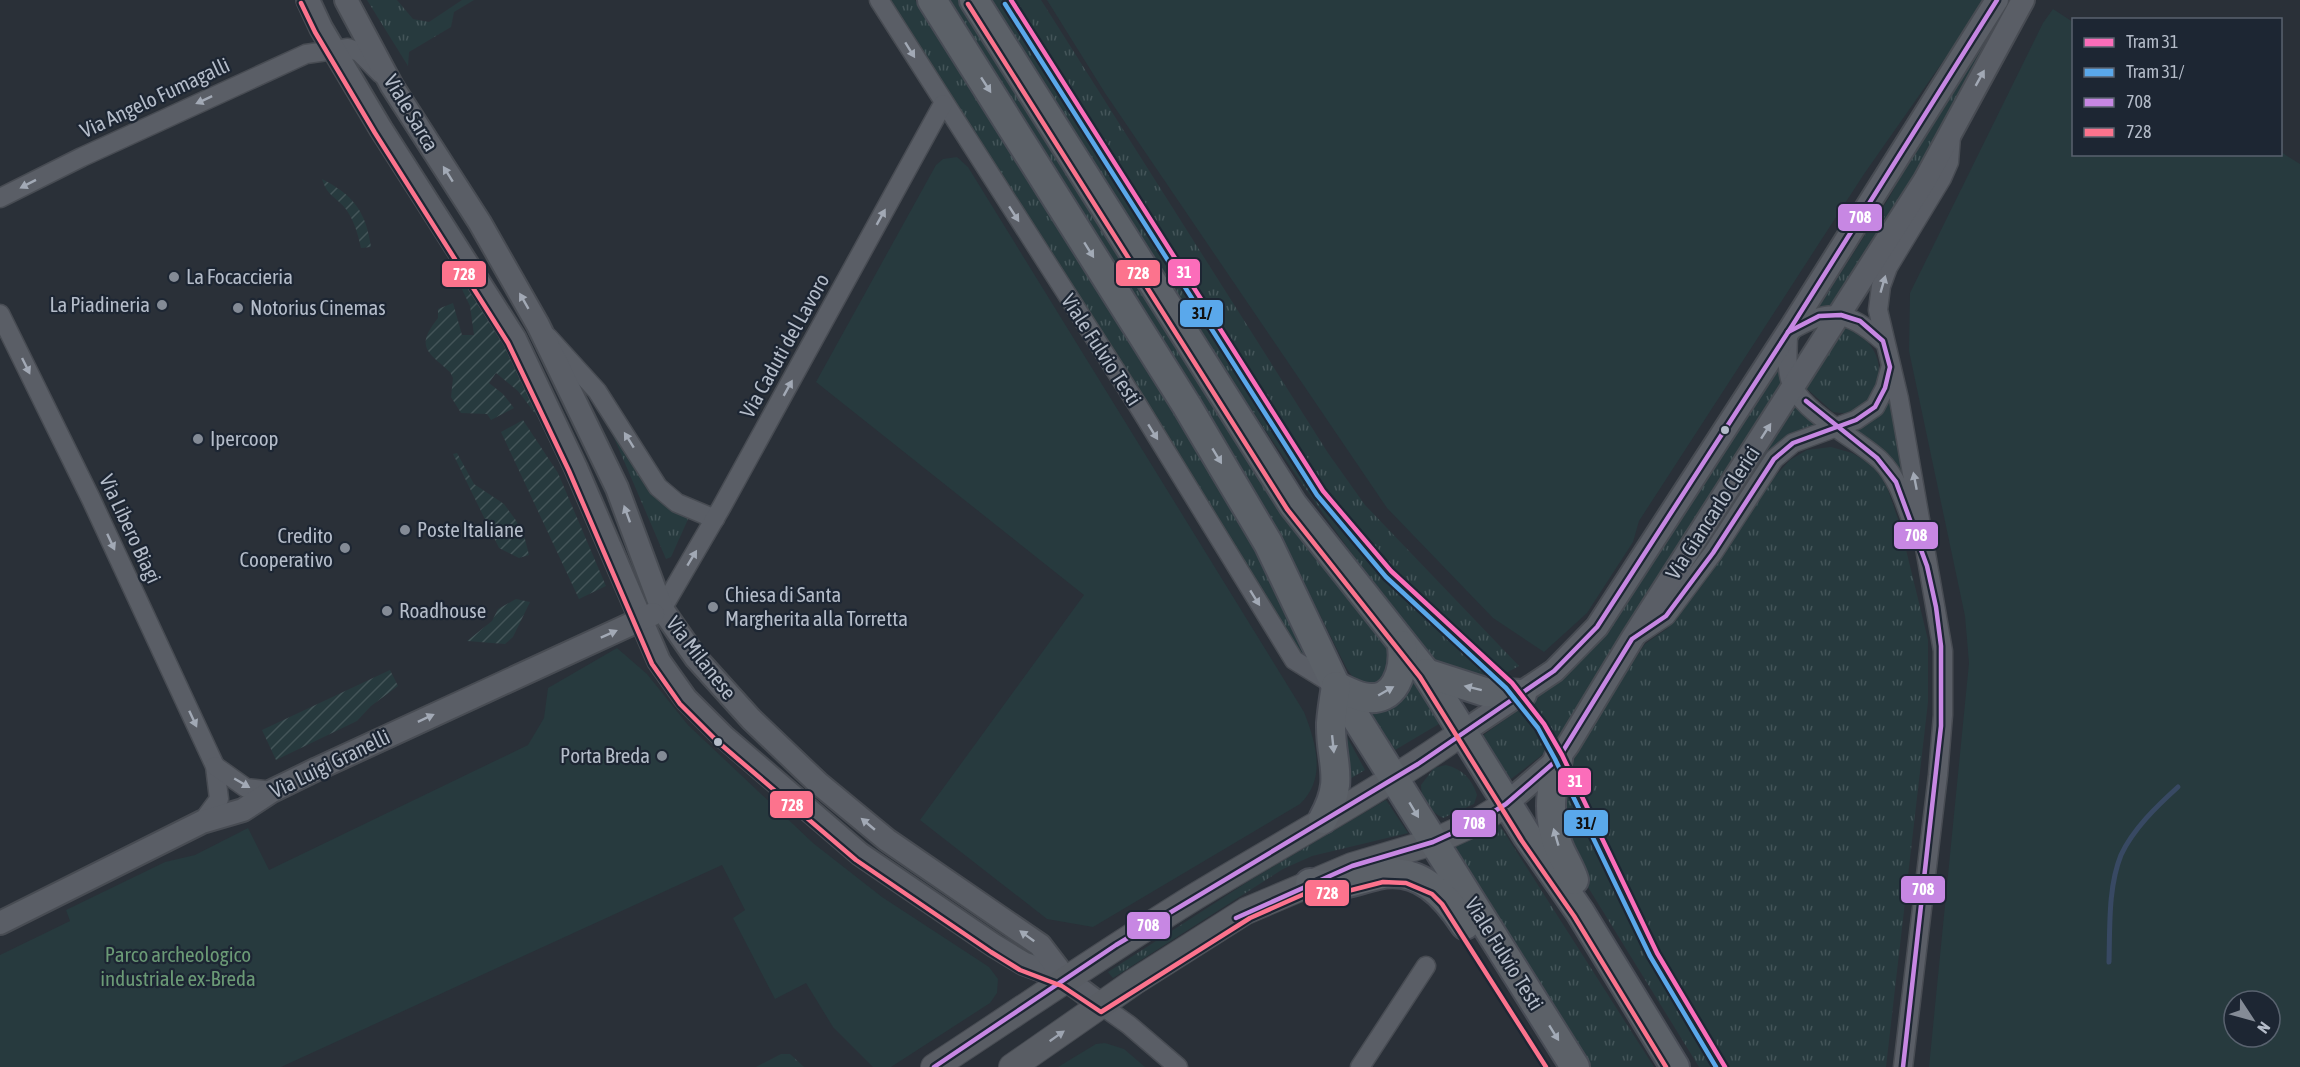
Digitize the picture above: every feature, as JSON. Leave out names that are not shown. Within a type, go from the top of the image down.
[{"type":"main road","name":"Viale Fulvio Testi","points":[[932,0],[1187,406],[1268,543],[1336,686],[1575,1067]]},
{"type":"main road","points":[[974,0],[1293,505],[1426,673],[1506,804],[1580,912],[1675,1067]]},
{"type":"main road","points":[[1323,819],[1335,792],[1337,775],[1331,723],[1336,686],[1368,698],[1390,690],[1396,685],[1403,669],[1402,645]]},
{"type":"main road","points":[[1426,673],[1485,692],[1521,694]]},
{"type":"main road","points":[[934,1067],[1116,945],[1395,778],[1463,732]]},
{"type":"main road","points":[[1558,759],[1550,793],[1550,812],[1557,843],[1574,878],[1580,912]]},
{"type":"main road","points":[[1012,1067],[1101,1005],[1246,911],[1352,866],[1433,842],[1477,822],[1506,804]]},
{"type":"main road","points":[[1310,883],[1336,887],[1382,874],[1408,876],[1436,888],[1448,899],[1555,1067]]},
{"type":"street","name":"Viale Sarca","points":[[308,0],[333,48],[462,252]]},
{"type":"street","name":"Viale Sarca","points":[[346,0],[392,86],[480,223]]},
{"type":"street","name":"Viale Fulvio Testi","points":[[879,0],[943,104],[1137,405],[1294,660],[1336,686]]},
{"type":"street","name":"Via Giancarlo Clerici","points":[[1463,732],[1554,671],[1597,627],[1788,332],[1997,0]]},
{"type":"street","name":"Via Giancarlo Clerici","points":[[1506,804],[1558,759],[1925,180],[2023,0]]},
{"type":"street","points":[[333,48],[348,48],[359,52],[392,86]]},
{"type":"street","name":"Via Angelo Fumagalli","points":[[0,198],[286,63],[306,54],[333,48]]},
{"type":"street","name":"Via Caduti del Lavoro","points":[[662,609],[715,519],[943,104]]},
{"type":"street","name":"Via Giancarlo Clerici","points":[[1632,639],[1666,616],[1713,553],[1774,459],[1793,443],[1812,434],[1836,429],[1856,420],[1875,406],[1885,388],[1890,367],[1878,310],[1881,286],[1888,267],[1942,178],[1948,162],[1952,129]]},
{"type":"street","name":"Via Milanese","points":[[480,223],[538,325],[617,488],[662,609],[703,667],[751,719],[818,783],[887,840],[1040,945],[1066,979],[1178,1067]]},
{"type":"street","name":"Via Milanese","points":[[462,252],[524,357],[576,468],[640,621],[659,661],[686,699],[723,736],[860,854],[1023,963],[1066,979]]},
{"type":"street","name":"Via Libero Biagi","points":[[0,314],[91,499],[215,766],[219,799],[202,822]]},
{"type":"street","points":[[1841,315],[1860,321],[1883,341]]},
{"type":"street","name":"Via Giancarlo Clerici","points":[[1788,332],[1819,316],[1841,315]]},
{"type":"street","points":[[538,325],[597,391],[658,487],[677,503],[715,519]]},
{"type":"street","points":[[1788,332],[1788,363],[1794,387],[1836,429],[1882,462],[1897,483],[1927,560]]},
{"type":"street","points":[[1890,367],[1899,399],[1943,651],[1943,715],[1903,1067]]},
{"type":"street","name":"Via Luigi Granelli","points":[[0,922],[202,822],[243,810],[272,791],[662,609]]},
{"type":"street","name":"Via Libero Biagi","points":[[215,766],[246,788],[272,791]]},
{"type":"street","points":[[1360,1067],[1426,966]]},
{"type":"green space","points":[[367,0],[397,0],[413,19],[429,22],[462,0],[474,0],[454,12],[451,27],[409,52],[408,66]]},
{"type":"green space","points":[[888,0],[915,0],[1248,533],[1310,659],[1306,662]]},
{"type":"green space","points":[[944,0],[958,0],[1253,465],[1296,528],[1388,649],[1393,672],[1372,688],[1357,683],[1347,669],[1269,513]]},
{"type":"green space","points":[[991,0],[1041,0],[1328,453],[1365,505],[1519,666],[1495,679],[1441,670],[1379,590],[1262,426]]},
{"type":"green space","points":[[1047,0],[1986,0],[1864,174],[1639,521],[1633,542],[1587,613],[1544,652],[1493,618],[1387,508],[1105,93]]},
{"type":"green space","points":[[2004,0],[2012,0],[1892,216],[1833,310],[1815,313],[1889,198],[1945,95]]},
{"type":"green space","points":[[2053,9],[2072,21],[2072,156],[2282,156],[2282,153],[2300,164],[2300,1067],[1929,1067],[1969,663],[1965,616],[1909,351],[1910,293],[2043,23]]},
{"type":"green space","points":[[957,157],[968,167],[1304,712],[1315,748],[1317,760],[1314,783],[1300,804],[1093,927],[1047,919],[920,820],[1084,595],[816,382],[936,165],[943,159]]},
{"type":"green space","points":[[322,179],[342,191],[356,206],[366,223],[371,247],[361,248],[350,216],[343,205],[328,192]]},
{"type":"green space","points":[[453,257],[504,340],[550,433],[518,391],[496,373],[489,383],[503,394],[514,408],[491,420],[487,414],[461,413],[451,397],[453,378],[450,372],[430,353],[426,342],[438,318],[438,309],[453,303],[462,335],[474,335],[470,306],[448,260]]},
{"type":"green space","points":[[1848,323],[1872,348],[1879,374],[1872,398],[1849,414],[1833,412],[1805,387]]},
{"type":"green space","points":[[1783,364],[1786,381],[1551,748],[1511,779],[1482,736],[1558,682],[1603,634]]},
{"type":"green space","points":[[1891,393],[1914,505],[1895,471],[1881,453],[1851,429]]},
{"type":"green space","points":[[1798,403],[1823,425],[1802,430],[1718,534],[1714,530]]},
{"type":"green space","points":[[606,419],[689,517],[671,557],[666,559]]},
{"type":"green space","points":[[523,420],[558,473],[606,586],[579,599],[501,432]]},
{"type":"green space","points":[[1831,447],[1852,453],[1872,465],[1886,484],[1900,525],[1928,640],[1928,702],[1886,1067],[1699,1067],[1562,845],[1562,770],[1645,644],[1668,628],[1700,588],[1770,482],[1790,460],[1807,450]]},
{"type":"green space","points":[[457,453],[474,484],[504,504],[515,519],[524,535],[529,555],[519,558],[499,548],[453,454]]},
{"type":"green space","points":[[516,599],[530,602],[513,637],[505,644],[467,641],[492,621],[498,609]]},
{"type":"green space","name":"Parco archeologico industriale ex-Breda","points":[[617,648],[647,674],[688,725],[813,843],[882,897],[989,967],[998,979],[997,993],[990,1003],[891,1067],[873,1067],[833,1027],[806,983],[775,999],[733,918],[745,910],[722,865],[281,1067],[0,1067],[0,955],[70,921],[66,910],[165,862],[195,855],[248,828],[269,870],[528,745],[544,718],[548,688]]},
{"type":"green space","points":[[390,670],[398,686],[371,706],[357,721],[276,760],[262,730]]},
{"type":"green space","points":[[1415,676],[1444,721],[1395,750],[1367,707],[1393,706],[1398,703],[1408,693]]},
{"type":"green space","points":[[1340,724],[1365,770],[1348,780]]},
{"type":"green space","points":[[1446,765],[1466,776],[1477,795],[1474,804],[1443,818],[1427,805],[1421,785],[1434,768]]},
{"type":"green space","points":[[1386,800],[1408,833],[1312,856],[1283,869],[1113,978],[1108,972],[1249,881]]},
{"type":"green space","points":[[1497,821],[1654,1067],[1591,1067],[1453,847]]},
{"type":"green space","points":[[1105,1043],[1124,1049],[1145,1067],[1058,1067],[1096,1044]]},
{"type":"green space","points":[[781,1054],[790,1054],[804,1067],[756,1067]]},
{"type":"waterway","points":[[2109,962],[2112,894],[2121,855],[2139,827],[2178,787]]},
{"type":"tram line","name":"31","points":[[1011,0],[1323,491],[1391,571],[1512,683],[1544,724],[1562,755],[1657,953],[1725,1067]]},
{"type":"tram line","name":"31/","points":[[1005,4],[1317,495],[1386,577],[1506,688],[1538,728],[1650,956],[1716,1067]]},
{"type":"transit line","name":"708","points":[[934,1067],[1116,945],[1418,764],[1554,671],[1597,627],[1792,326],[1997,0]]},
{"type":"transit line","name":"728","points":[[301,3],[315,32],[375,133],[508,343],[569,471],[652,664],[680,704],[718,742],[856,860],[1020,970],[1062,986],[1101,1012],[1250,918],[1311,891],[1336,894],[1383,882],[1406,883],[1432,894],[1442,904],[1546,1067]]},
{"type":"transit line","name":"728","points":[[968,4],[1287,509],[1420,677],[1522,841],[1574,916],[1666,1067]]},
{"type":"transit line","name":"708","points":[[1236,918],[1352,866],[1433,842],[1477,822],[1506,804],[1558,759],[1632,639],[1666,616],[1713,553],[1774,459],[1793,443],[1856,420],[1875,407],[1885,388],[1890,367],[1883,341],[1860,321],[1841,315],[1819,316],[1788,332]]},
{"type":"transit line","name":"708","points":[[1806,401],[1877,458],[1896,482],[1927,566],[1936,607],[1941,646],[1941,726],[1903,1067]]},
{"type":"place","name":"La Focaccieria","points":[[174,277]]},
{"type":"place","name":"La Piadineria","points":[[162,305]]},
{"type":"place","name":"Notorius Cinemas","points":[[238,308]]},
{"type":"place","name":"Ipercoop","points":[[198,439]]},
{"type":"place","name":"Poste Italiane","points":[[405,530]]},
{"type":"place","name":"Credito Cooperativo","points":[[345,548]]},
{"type":"place","name":"Chiesa di Santa Margherita alla Torretta","points":[[713,607]]},
{"type":"place","name":"Roadhouse","points":[[387,611]]},
{"type":"place","name":"Porta Breda","points":[[662,756]]}]
